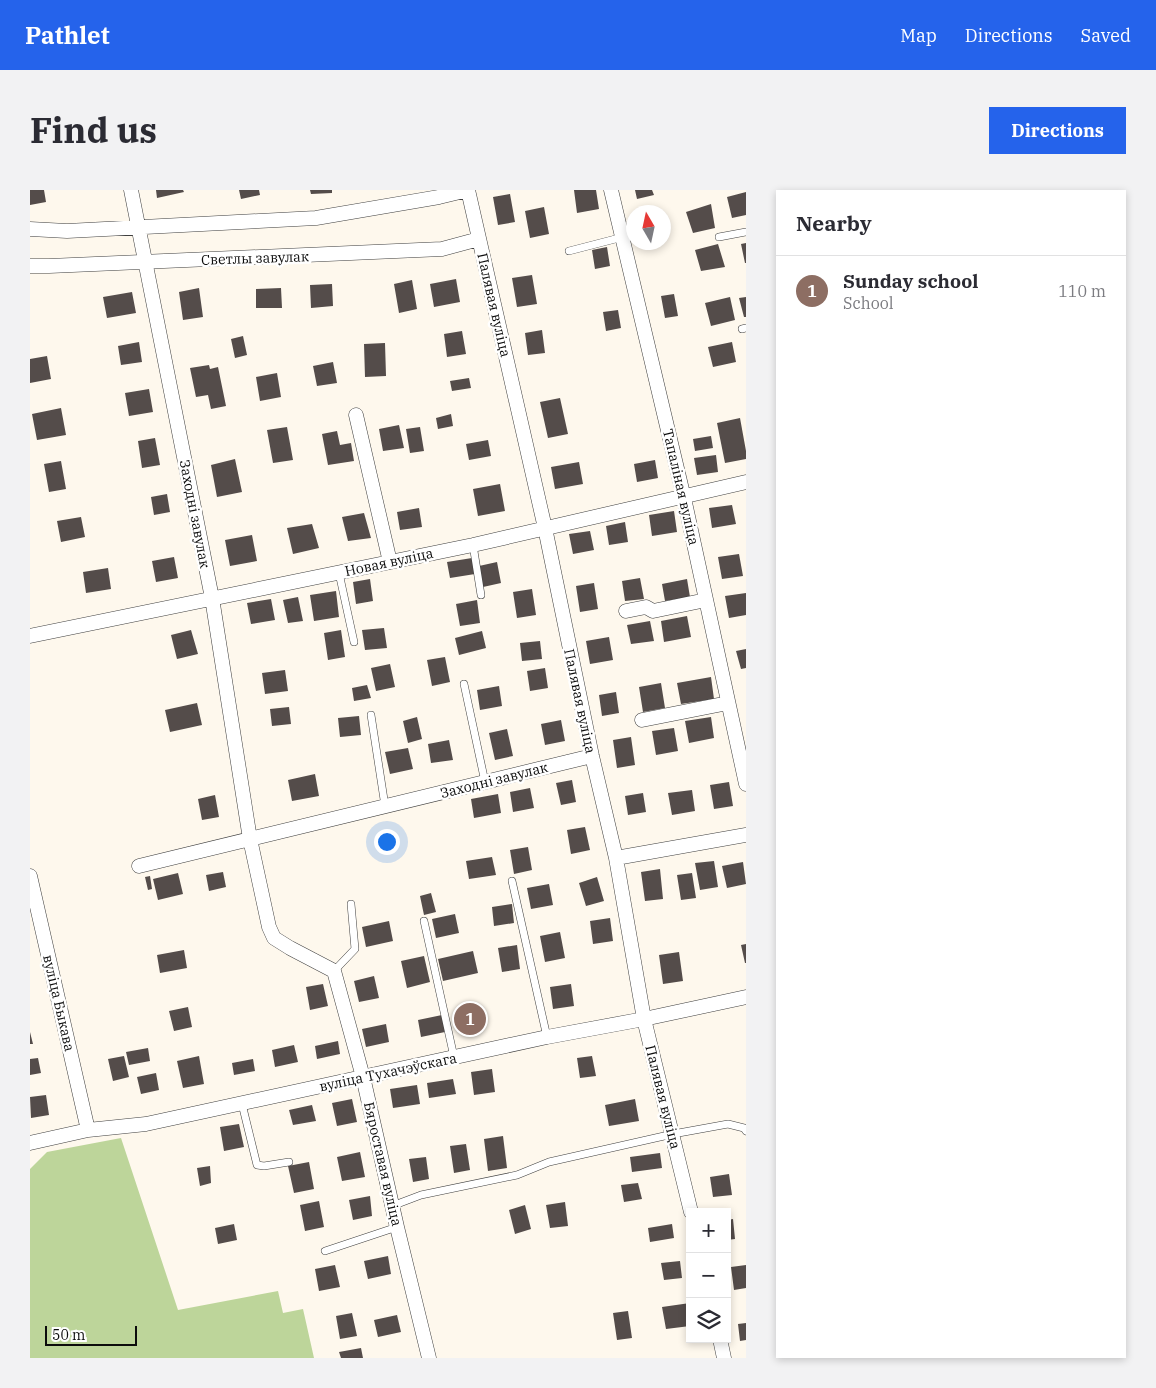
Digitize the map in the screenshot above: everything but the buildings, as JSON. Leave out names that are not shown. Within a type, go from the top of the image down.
[{"type":"street","name":"Заходні завулак","points":[[130,190],[212,598],[250,839],[268,927],[274,938],[334,971]]},
{"type":"street","points":[[30,229],[67,231],[316,218],[440,197],[468,190]]},
{"type":"street","name":"Палявая вуліца","points":[[468,190],[545,528],[592,756],[616,858],[644,1019],[690,1208]]},
{"type":"street","name":"Тапаліная вуліца","points":[[611,190],[684,498],[746,784]]},
{"type":"street","name":"Светлы завулак","points":[[30,266],[442,249],[479,239]]},
{"type":"street","points":[[356,415],[390,562]]},
{"type":"street","name":"Новая вуліца","points":[[30,636],[473,545],[684,498],[746,482]]},
{"type":"street","points":[[626,611],[646,607],[653,611],[706,600]]},
{"type":"street","points":[[642,720],[728,703]]},
{"type":"street","name":"Заходні завулак","points":[[139,866],[592,756]]},
{"type":"street","points":[[616,858],[746,835]]},
{"type":"street","name":"вуліца Быкава","points":[[30,876],[88,1130]]},
{"type":"street","name":"Бяроставая вуліца","points":[[334,971],[363,1077],[429,1358]]},
{"type":"street","name":"вуліца Тухачэўскага","points":[[30,1142],[88,1130],[146,1124],[547,1037],[746,997]]},
{"type":"street","points":[[721,1343],[724,1358]]},
{"type":"lane","points":[[719,238],[746,232]]},
{"type":"lane","points":[[569,251],[622,237]]},
{"type":"lane","points":[[473,545],[482,594]]},
{"type":"lane","points":[[339,573],[354,642]]},
{"type":"lane","points":[[464,684],[485,782]]},
{"type":"lane","points":[[371,715],[385,806]]},
{"type":"lane","points":[[512,881],[547,1037]]},
{"type":"lane","points":[[334,971],[355,949],[352,904]]},
{"type":"lane","points":[[424,921],[454,1057]]},
{"type":"lane","points":[[242,1104],[257,1165],[264,1166],[289,1162]]},
{"type":"lane","points":[[392,1206],[421,1195],[518,1176],[549,1162],[673,1134],[728,1124],[744,1128],[746,1131]]},
{"type":"lane","points":[[324,1251],[397,1227]]},
{"type":"green space","points":[[121,1138],[178,1310],[278,1291],[283,1313],[303,1309],[314,1358],[30,1358],[30,1169],[47,1152]]},
{"type":"place","name":"Sunday school","points":[[470,1019]]}]
